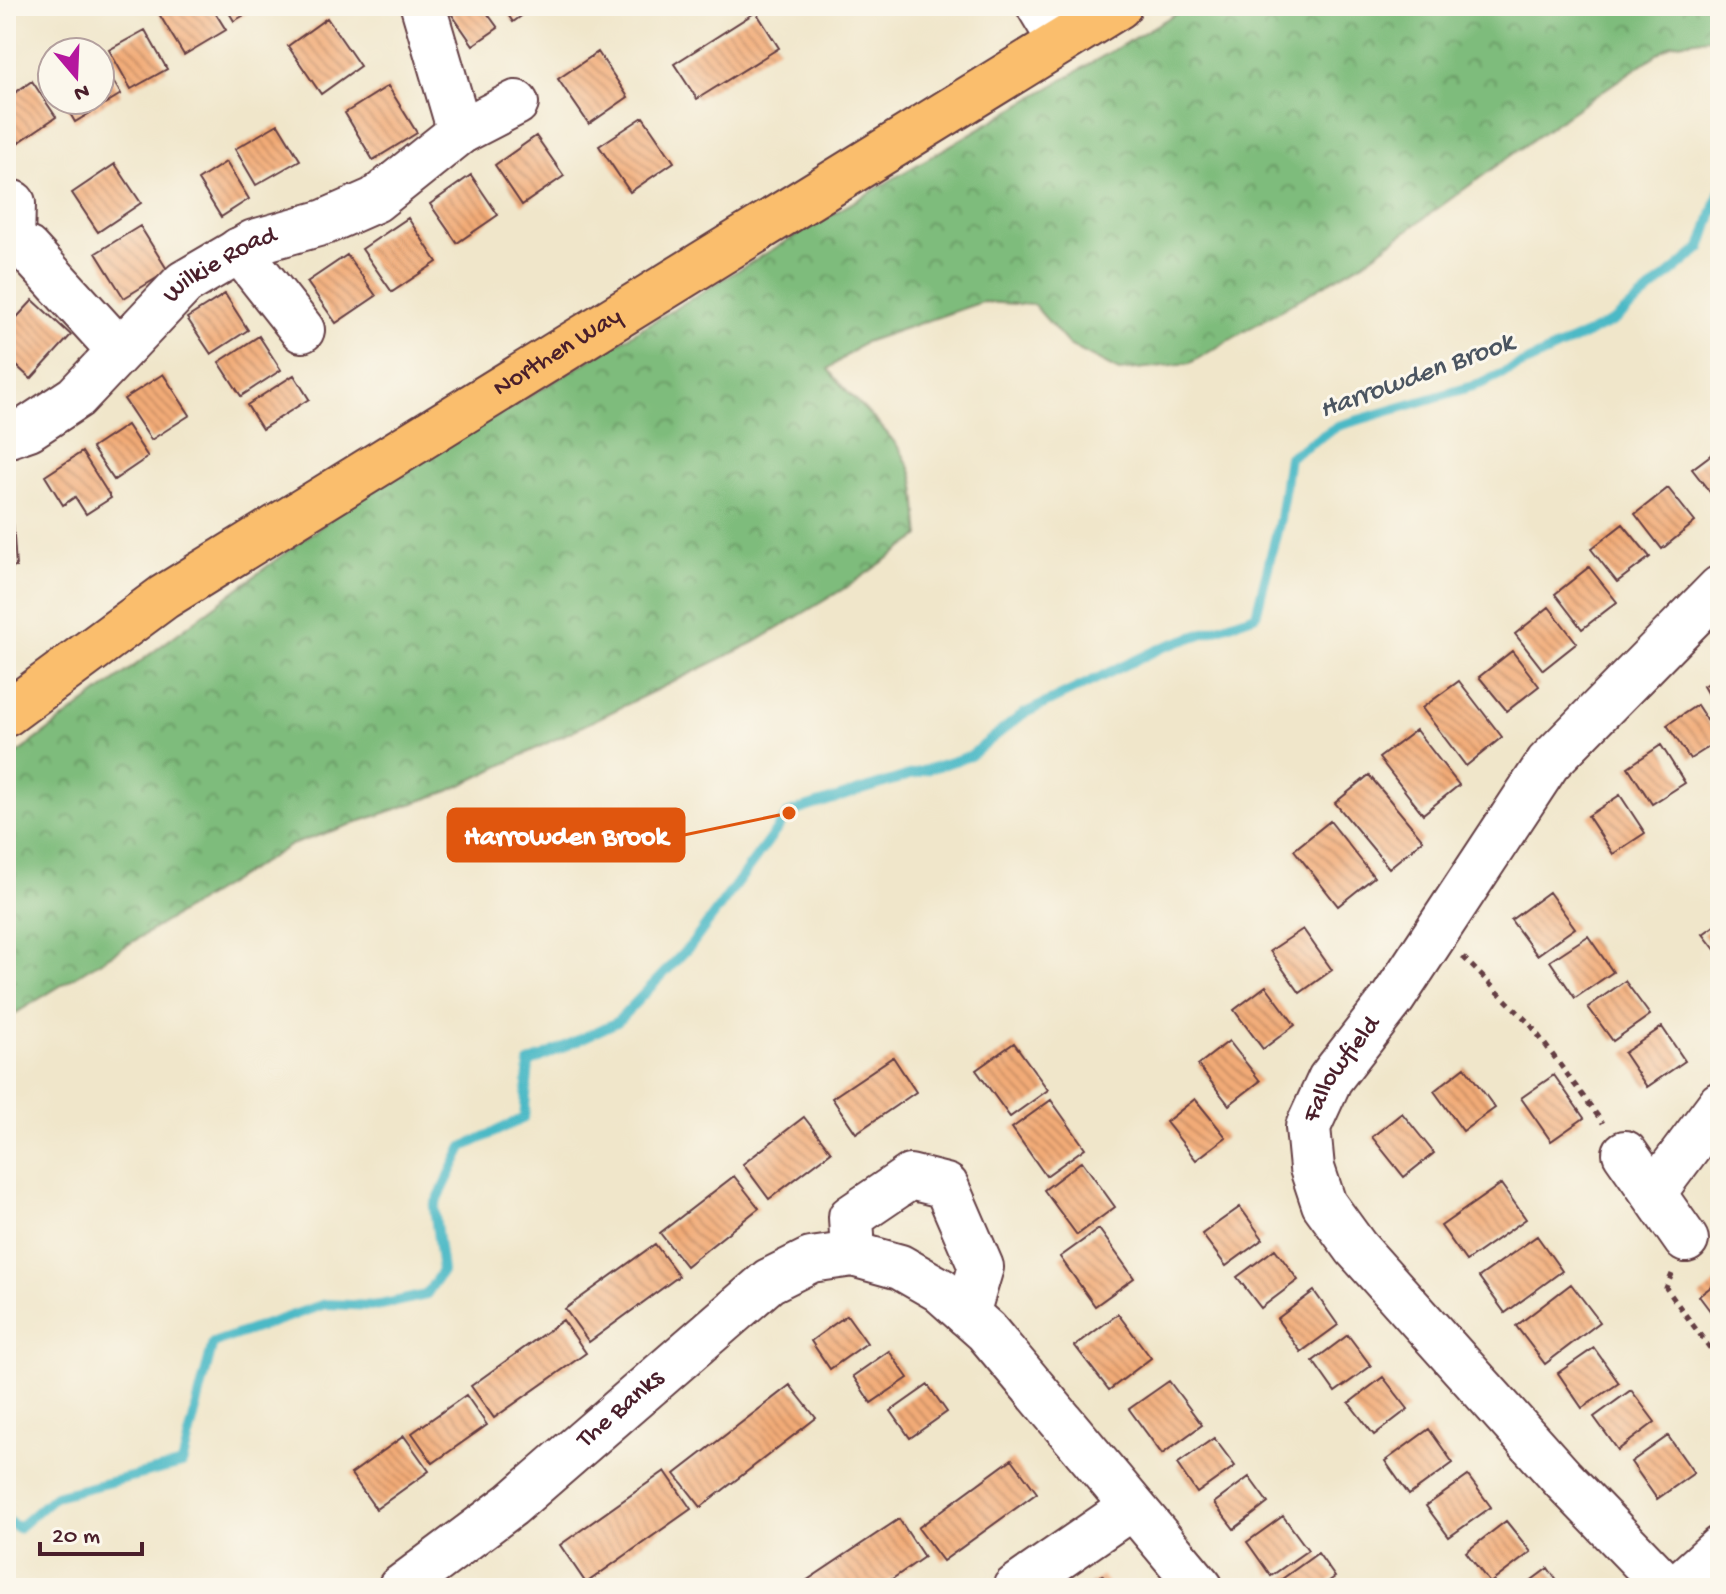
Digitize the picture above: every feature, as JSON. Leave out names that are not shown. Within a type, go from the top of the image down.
[{"type":"main road","name":"Northen Way","points":[[6,714],[164,597],[1049,24],[1119,6]]},
{"type":"street","points":[[423,6],[460,132]]},
{"type":"street","name":"Wilkie Road","points":[[6,436],[29,428],[76,397],[118,349],[184,283],[254,242],[325,222],[375,200],[460,132],[516,103]]},
{"type":"street","points":[[10,231],[118,349]]},
{"type":"street","points":[[239,250],[302,330]]},
{"type":"street","name":"Fallowfield","points":[[1668,1588],[1532,1445],[1356,1248],[1324,1204],[1312,1168],[1308,1127],[1330,1079],[1393,998],[1548,763],[1633,672],[1720,588]]},
{"type":"street","points":[[1655,1191],[1720,1104]]},
{"type":"street","points":[[1625,1153],[1655,1191],[1686,1240]]},
{"type":"street","points":[[853,1254],[851,1217],[910,1177],[946,1186],[981,1267],[967,1314]]},
{"type":"street","name":"The Banks","points":[[400,1588],[511,1505],[769,1281],[811,1260],[853,1254],[900,1267],[940,1290],[986,1331],[1201,1588]]},
{"type":"street","points":[[1015,1588],[1132,1507]]},
{"type":"street","points":[[1676,1588],[1720,1548]]},
{"type":"path","points":[[1438,932],[1530,1024],[1625,1153]]},
{"type":"path","points":[[1686,1240],[1666,1288],[1720,1362]]},
{"type":"green space","points":[[1189,6],[1720,6],[1720,36],[1672,44],[1564,117],[1365,261],[1190,363],[1119,371],[1069,345],[1034,305],[982,302],[865,342],[828,369],[885,431],[905,458],[914,480],[920,536],[850,585],[755,642],[449,791],[291,845],[6,1019],[6,762],[348,506],[790,239]]},
{"type":"building","points":[[160,6],[211,6],[226,30],[184,55],[156,9]]},
{"type":"building","points":[[225,6],[260,6],[234,21]]},
{"type":"building","points":[[446,6],[482,6],[498,28],[473,45]]},
{"type":"building","points":[[502,6],[535,6],[513,22]]},
{"type":"building","points":[[756,12],[779,48],[697,99],[674,64]]},
{"type":"building","points":[[327,18],[360,66],[321,94],[288,46]]},
{"type":"building","points":[[145,30],[167,69],[131,89],[116,62],[116,46]]},
{"type":"building","points":[[598,52],[628,97],[589,124],[558,79]]},
{"type":"building","points":[[32,81],[36,87],[36,116],[56,117],[6,151],[6,99]]},
{"type":"building","points":[[388,86],[417,133],[373,160],[345,113]]},
{"type":"building","points":[[71,116],[85,116],[75,122]]},
{"type":"building","points":[[643,117],[674,162],[630,192],[599,146]]},
{"type":"building","points":[[278,124],[300,160],[256,185],[235,149]]},
{"type":"building","points":[[536,136],[564,176],[522,205],[495,165]]},
{"type":"building","points":[[226,162],[249,199],[221,217],[198,180]]},
{"type":"building","points":[[115,164],[141,203],[98,232],[72,193]]},
{"type":"building","points":[[471,175],[498,215],[457,243],[430,204]]},
{"type":"building","points":[[408,218],[437,262],[392,292],[362,249]]},
{"type":"building","points":[[140,226],[168,271],[124,298],[96,253]]},
{"type":"building","points":[[347,255],[376,296],[336,323],[307,282]]},
{"type":"building","points":[[225,294],[248,330],[211,354],[187,318]]},
{"type":"building","points":[[33,300],[71,335],[31,379],[6,356],[6,329]]},
{"type":"building","points":[[259,336],[281,370],[241,396],[219,362]]},
{"type":"building","points":[[163,374],[190,415],[151,440],[124,399]]},
{"type":"building","points":[[294,375],[309,399],[262,429],[247,405]]},
{"type":"building","points":[[127,425],[148,457],[114,480],[92,448]]},
{"type":"building","points":[[1720,448],[1720,505],[1692,469]]},
{"type":"building","points":[[82,452],[111,498],[86,514],[75,497],[63,505],[45,476]]},
{"type":"building","points":[[1668,488],[1695,522],[1662,549],[1635,514]]},
{"type":"building","points":[[13,522],[16,567],[6,568],[6,523]]},
{"type":"building","points":[[1623,524],[1650,557],[1617,582],[1591,549]]},
{"type":"building","points":[[1589,567],[1617,602],[1582,629],[1555,594]]},
{"type":"building","points":[[1549,607],[1577,643],[1543,670],[1515,634]]},
{"type":"building","points":[[1512,651],[1539,686],[1507,711],[1479,677]]},
{"type":"building","points":[[1720,676],[1720,715],[1703,686]]},
{"type":"building","points":[[1459,681],[1502,737],[1466,766],[1422,708]]},
{"type":"building","points":[[1697,705],[1720,740],[1690,759],[1667,725]]},
{"type":"building","points":[[1416,730],[1459,785],[1423,814],[1379,758]]},
{"type":"building","points":[[1661,745],[1685,783],[1652,804],[1628,767]]},
{"type":"building","points":[[1369,775],[1423,840],[1389,868],[1335,803]]},
{"type":"building","points":[[1620,795],[1645,833],[1613,854],[1588,816]]},
{"type":"building","points":[[1330,821],[1374,877],[1338,906],[1294,850]]},
{"type":"building","points":[[1549,892],[1575,928],[1537,955],[1511,920]]},
{"type":"building","points":[[1720,922],[1720,956],[1703,934]]},
{"type":"building","points":[[1303,929],[1332,970],[1300,993],[1270,951]]},
{"type":"building","points":[[1588,936],[1613,972],[1575,998],[1550,961]]},
{"type":"building","points":[[1625,981],[1650,1015],[1613,1041],[1588,1007]]},
{"type":"building","points":[[1266,986],[1295,1025],[1263,1049],[1234,1010]]},
{"type":"building","points":[[1662,1027],[1685,1061],[1647,1087],[1624,1053]]},
{"type":"building","points":[[1229,1041],[1260,1081],[1229,1105],[1198,1065]]},
{"type":"building","points":[[1014,1043],[1048,1090],[1010,1117],[976,1070]]},
{"type":"building","points":[[893,1057],[916,1092],[856,1133],[832,1098]]},
{"type":"building","points":[[1465,1067],[1495,1108],[1463,1131],[1434,1091]]},
{"type":"building","points":[[1554,1075],[1584,1118],[1551,1141],[1521,1098]]},
{"type":"building","points":[[1195,1099],[1226,1137],[1196,1160],[1166,1122]]},
{"type":"building","points":[[1051,1100],[1085,1148],[1046,1176],[1012,1128]]},
{"type":"building","points":[[1402,1113],[1434,1153],[1404,1177],[1372,1137]]},
{"type":"building","points":[[804,1117],[831,1152],[769,1199],[743,1164]]},
{"type":"building","points":[[1082,1161],[1115,1207],[1077,1235],[1044,1190]]},
{"type":"building","points":[[734,1176],[759,1208],[686,1266],[660,1233]]},
{"type":"building","points":[[1501,1184],[1526,1219],[1466,1261],[1441,1226]]},
{"type":"building","points":[[1240,1207],[1263,1239],[1226,1266],[1202,1234]]},
{"type":"building","points":[[1099,1229],[1134,1278],[1095,1306],[1060,1257]]},
{"type":"building","points":[[1537,1236],[1562,1271],[1505,1313],[1479,1277]]},
{"type":"building","points":[[655,1244],[679,1276],[589,1342],[565,1309]]},
{"type":"building","points":[[1275,1249],[1298,1280],[1261,1308],[1237,1277]]},
{"type":"building","points":[[1720,1280],[1720,1324],[1699,1296]]},
{"type":"building","points":[[1571,1284],[1600,1322],[1545,1364],[1516,1326]]},
{"type":"building","points":[[1314,1291],[1338,1325],[1301,1352],[1277,1319]]},
{"type":"building","points":[[1118,1314],[1151,1358],[1109,1390],[1075,1346]]},
{"type":"building","points":[[847,1315],[867,1343],[830,1369],[811,1341]]},
{"type":"building","points":[[563,1320],[586,1353],[494,1418],[471,1386]]},
{"type":"building","points":[[1348,1335],[1371,1366],[1335,1392],[1313,1361]]},
{"type":"building","points":[[1594,1348],[1619,1383],[1582,1408],[1558,1373]]},
{"type":"building","points":[[889,1351],[908,1378],[871,1403],[853,1376]]},
{"type":"building","points":[[1383,1377],[1408,1409],[1374,1435],[1349,1403]]},
{"type":"building","points":[[1169,1381],[1202,1425],[1162,1454],[1129,1409]]},
{"type":"building","points":[[790,1385],[816,1418],[701,1507],[675,1474]]},
{"type":"building","points":[[928,1385],[947,1412],[910,1438],[891,1411]]},
{"type":"building","points":[[1631,1390],[1655,1422],[1618,1450],[1594,1417]]},
{"type":"building","points":[[466,1395],[487,1425],[433,1463],[412,1433]]},
{"type":"building","points":[[1429,1429],[1453,1463],[1409,1495],[1385,1461]]},
{"type":"building","points":[[404,1436],[429,1471],[376,1509],[351,1474]]},
{"type":"building","points":[[1668,1436],[1694,1473],[1657,1499],[1631,1462]]},
{"type":"building","points":[[1214,1438],[1235,1466],[1197,1493],[1177,1464]]},
{"type":"building","points":[[1012,1459],[1037,1493],[943,1561],[918,1528]]},
{"type":"building","points":[[665,1471],[691,1509],[586,1583],[560,1545]]},
{"type":"building","points":[[1468,1476],[1491,1507],[1449,1537],[1426,1506]]},
{"type":"building","points":[[1249,1477],[1268,1503],[1234,1529],[1214,1503]]},
{"type":"building","points":[[1283,1516],[1308,1550],[1271,1576],[1247,1542]]},
{"type":"building","points":[[899,1519],[924,1557],[879,1588],[807,1588],[803,1583]]},
{"type":"building","points":[[1506,1521],[1531,1552],[1490,1583],[1466,1552]]},
{"type":"building","points":[[1318,1553],[1335,1577],[1319,1588],[1289,1588],[1282,1579]]},
{"type":"building","points":[[1548,1568],[1562,1588],[1521,1588]]},
{"type":"building","points":[[1102,1575],[1112,1588],[1085,1588]]},
{"type":"waterway","name":"Harrowden Brook","points":[[6,1520],[18,1528],[55,1496],[182,1464],[213,1343],[325,1304],[376,1306],[426,1295],[442,1271],[434,1207],[463,1147],[524,1118],[529,1063],[617,1022],[692,944],[789,813],[970,756],[1023,714],[1161,648],[1256,615],[1280,519],[1289,457],[1338,426],[1480,384],[1614,321],[1701,248],[1720,191]]},
{"type":"place","name":"Harrowden Brook","points":[[789,813]]}]
